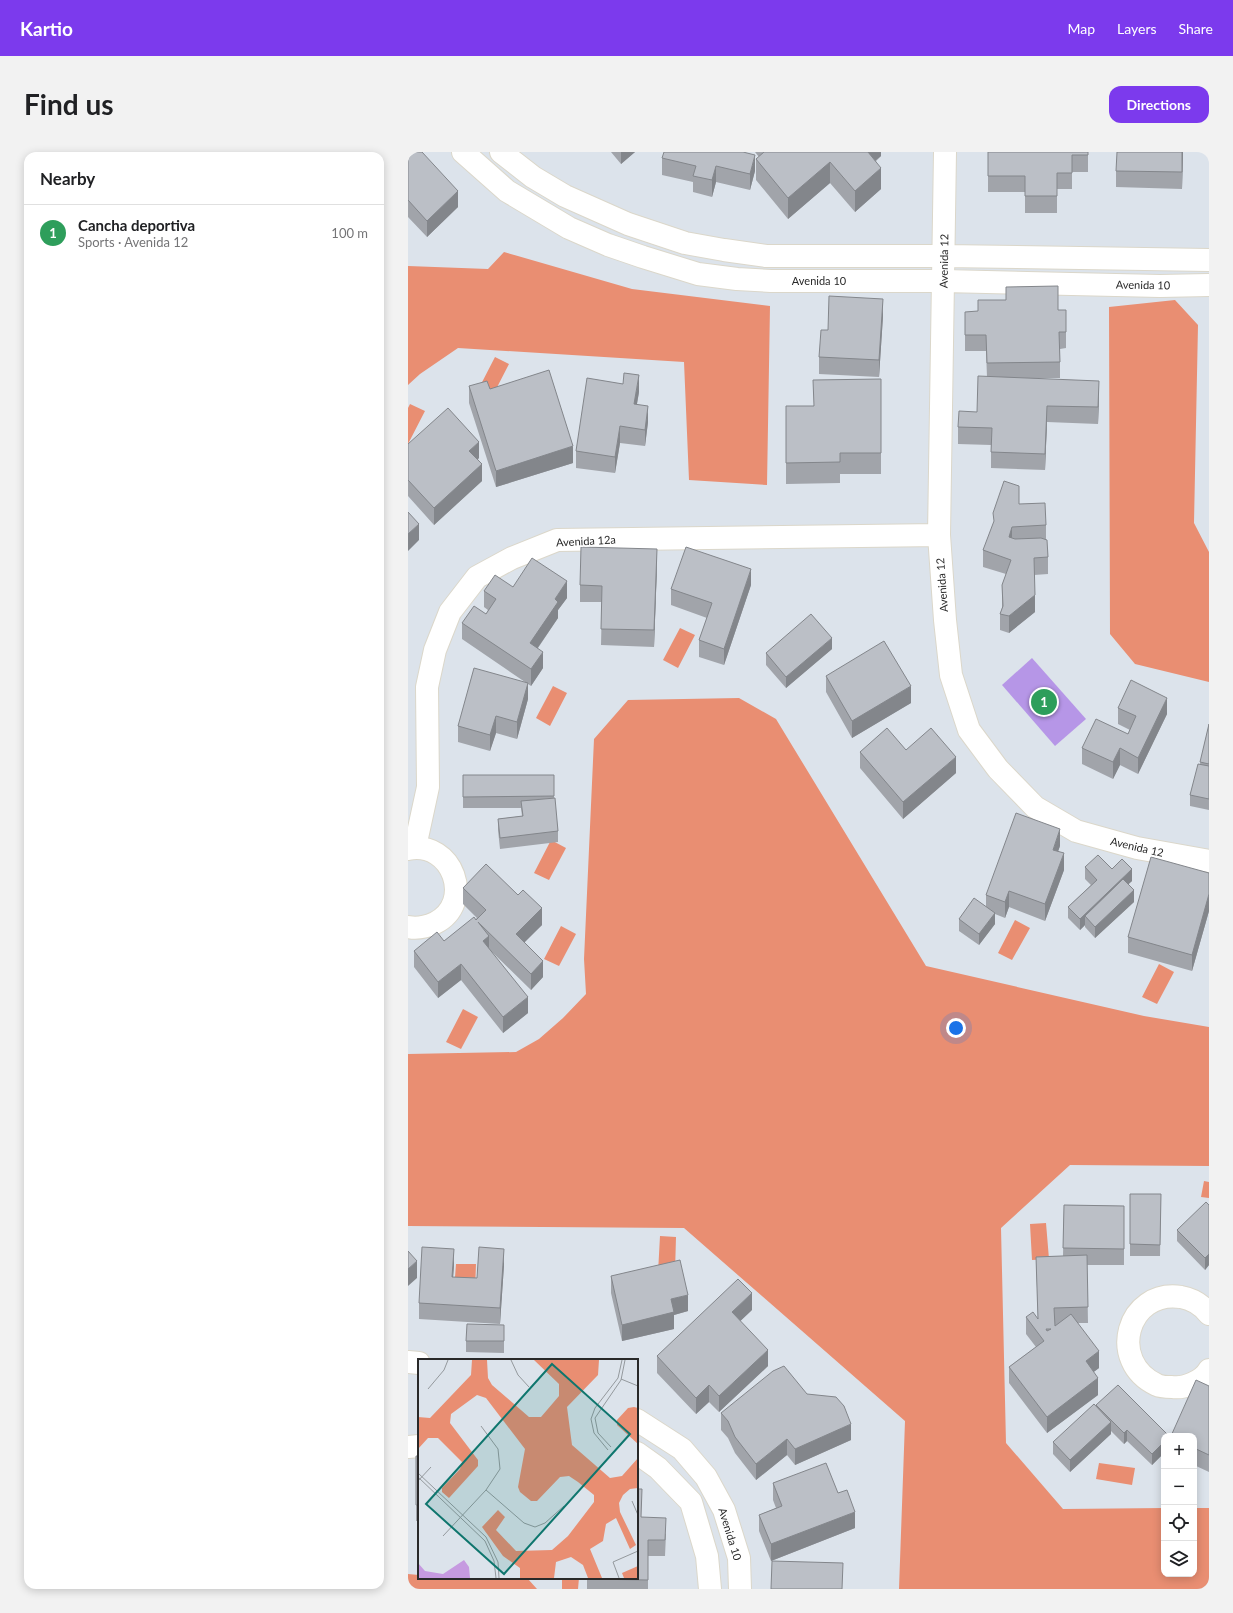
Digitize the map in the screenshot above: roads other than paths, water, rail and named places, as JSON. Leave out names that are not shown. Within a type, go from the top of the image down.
[{"type":"street","name":"Avenida 10","points":[[463,152],[507,191],[562,224],[608,245],[643,258],[698,274],[737,279],[771,281],[944,281],[1160,286],[1209,285]]},
{"type":"street","points":[[501,152],[533,177],[565,196],[650,232],[685,243],[766,256],[944,256],[1209,260]]},
{"type":"street","name":"Avenida 12","points":[[946,152],[939,535],[945,620],[951,675],[969,730],[998,769],[1035,807],[1076,831],[1137,848],[1209,861]]},
{"type":"street","points":[[643,258],[650,232]]},
{"type":"street","points":[[1160,259],[1160,286]]},
{"type":"street","name":"Avenida 12a","points":[[412,848],[428,787],[426,732],[427,686],[435,650],[450,612],[477,577],[512,558],[557,540],[939,535]]},
{"type":"street","points":[[408,927],[414,928],[428,926],[439,921],[448,912],[454,900],[456,888],[454,875],[444,859],[428,849],[412,848]]},
{"type":"street","points":[[1209,1314],[1204,1307],[1189,1298],[1171,1296],[1154,1300],[1139,1311],[1130,1326],[1127,1344],[1131,1362],[1142,1376],[1158,1385],[1176,1388],[1193,1383],[1209,1370]]},
{"type":"street","points":[[408,1362],[418,1363]]},
{"type":"street","name":"Avenida 10","points":[[638,1421],[682,1449],[706,1477],[724,1510],[739,1558],[740,1589]]},
{"type":"street","points":[[408,1447],[418,1446]]},
{"type":"street","points":[[638,1454],[658,1468],[691,1502],[707,1556],[710,1589]]},
{"type":"place","name":"Cancha deportiva","points":[[1044,702]]}]
